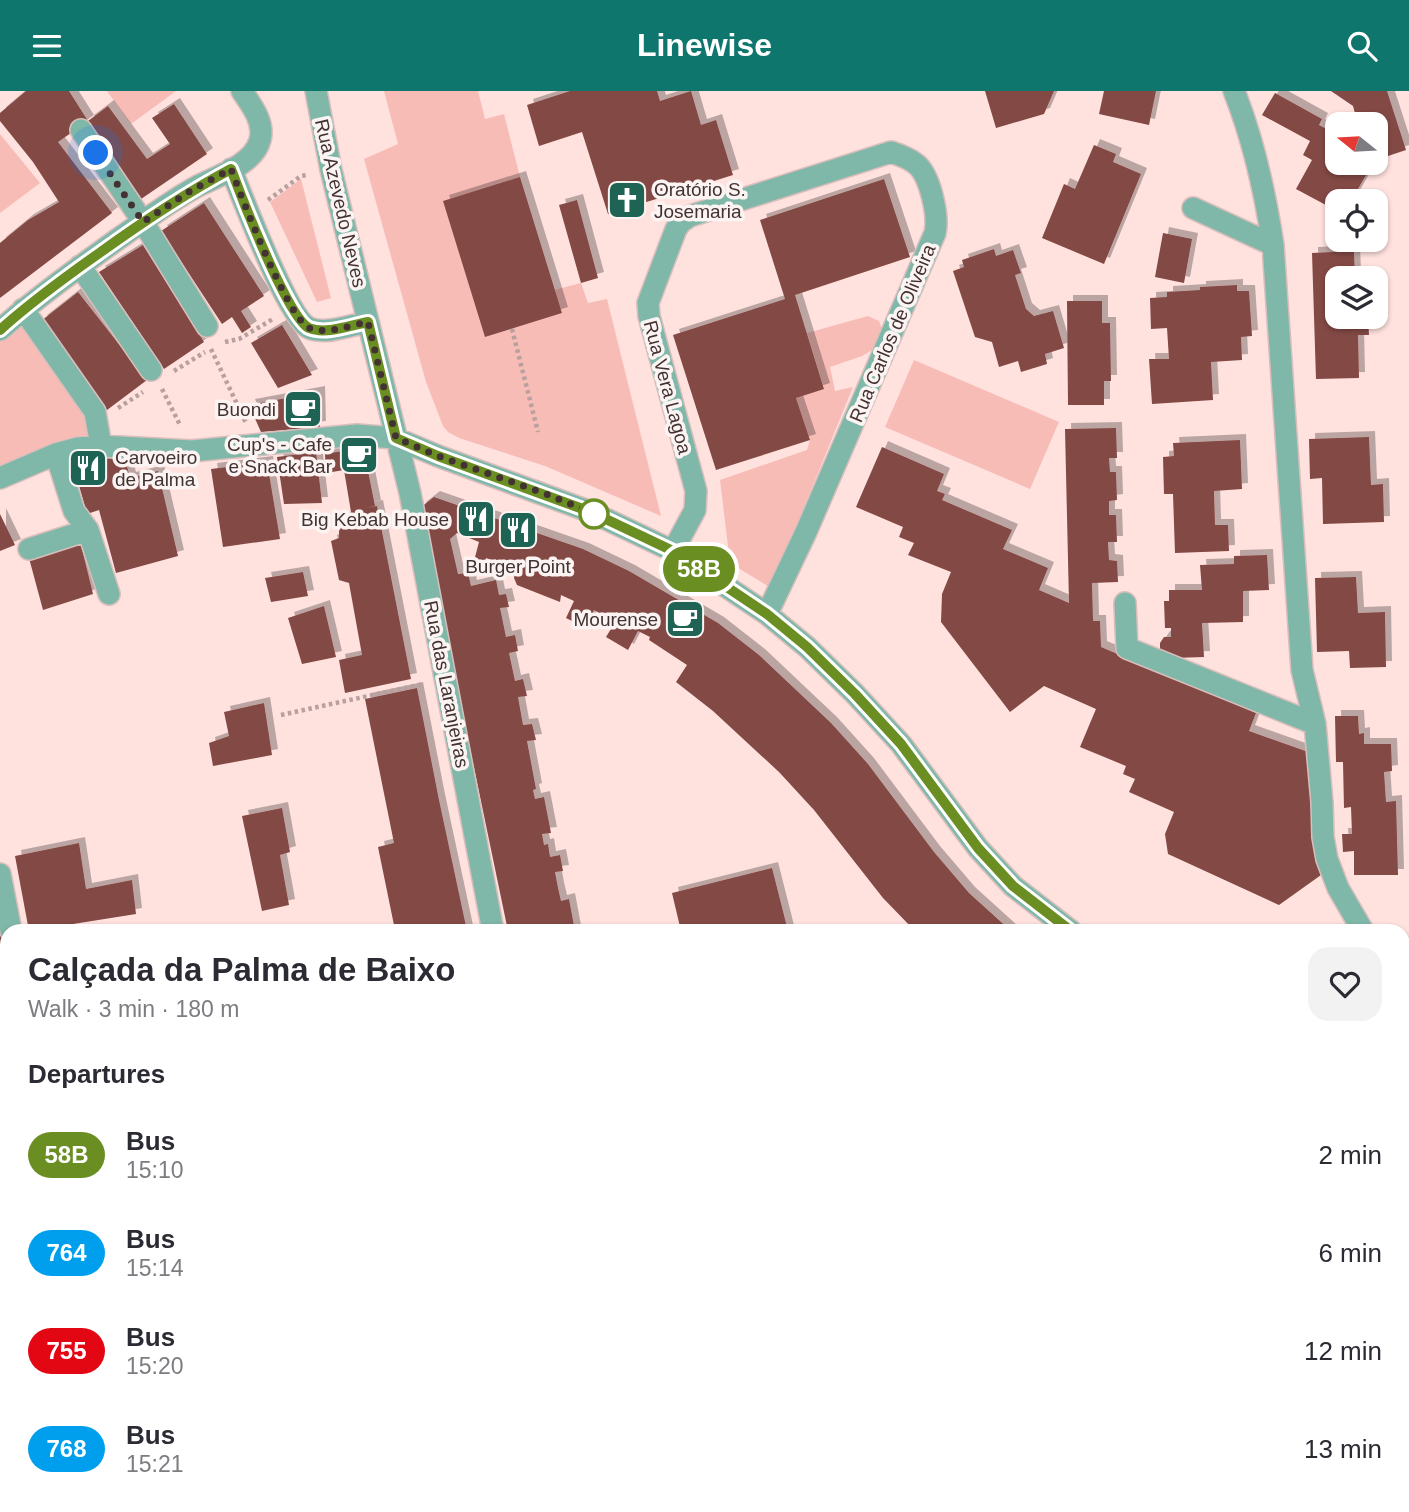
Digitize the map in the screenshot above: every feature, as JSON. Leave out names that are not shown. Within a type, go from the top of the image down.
[{"type":"street","points":[[0,330],[23,309],[143,222],[250,157],[260,139],[259,121],[242,91]]},
{"type":"street","name":"Rua Azevedo Neves","points":[[316,91],[331,170],[396,438]]},
{"type":"street","points":[[1234,91],[1248,124],[1265,193],[1273,245],[1302,670],[1315,724],[1323,837],[1327,859],[1338,888],[1359,924]]},
{"type":"street","points":[[81,130],[143,222],[212,335]]},
{"type":"street","name":"Rua Carlos de Oliveira","points":[[681,222],[690,216],[891,152],[911,160],[923,172],[936,215],[936,233],[806,532],[767,614]]},
{"type":"street","points":[[231,169],[248,215],[302,323],[316,329],[328,330],[368,322]]},
{"type":"street","points":[[1193,208],[1273,245]]},
{"type":"street","name":"Rua Vera Lagoa","points":[[673,551],[695,510],[696,491],[649,316],[648,303],[651,290],[681,222]]},
{"type":"street","points":[[80,267],[155,376]]},
{"type":"street","points":[[23,309],[94,412],[101,446]]},
{"type":"street","points":[[0,478],[78,447],[192,451],[356,435],[396,438],[591,512],[673,551],[767,614],[807,647],[901,744],[978,848],[1013,886],[1062,924]]},
{"type":"street","name":"Rua das Laranjeiras","points":[[396,438],[410,493],[492,924]]},
{"type":"street","points":[[56,454],[74,511],[88,530],[109,594]]},
{"type":"street","points":[[29,549],[88,530]]},
{"type":"street","points":[[1125,603],[1127,648],[1315,724]]},
{"type":"street","points":[[0,874],[10,924]]},
{"type":"path","points":[[290,184],[301,176]]},
{"type":"path","points":[[212,335],[239,339],[292,307]]},
{"type":"path","points":[[512,329],[538,432]]},
{"type":"path","points":[[210,348],[256,444]]},
{"type":"path","points":[[155,376],[192,451]]},
{"type":"path","points":[[281,715],[446,678]]},
{"type":"shaded area","points":[[107,91],[176,91],[131,124]]},
{"type":"shaded area","points":[[384,91],[478,91],[485,119],[504,114],[520,177],[485,337],[562,313],[554,290],[581,283],[588,303],[607,299],[661,516],[545,466],[459,438],[443,426],[426,382],[364,159],[398,144]]},
{"type":"shaded area","points":[[0,134],[40,183],[0,213]]},
{"type":"shaded area","points":[[301,179],[331,298],[317,302],[270,202]]},
{"type":"shaded area","points":[[23,309],[101,446],[0,478],[0,330]]},
{"type":"shaded area","points":[[868,316],[879,321],[882,329],[874,349],[830,367],[835,391],[853,387],[771,588],[730,563],[720,480],[807,450],[810,440],[796,398],[824,388],[807,333]]},
{"type":"shaded area","points":[[914,360],[1059,422],[1030,489],[885,427]]},
{"type":"building","points":[[26,91],[69,91],[88,121],[58,142],[112,213],[0,298],[0,243],[28,220],[59,202],[33,162],[0,121],[0,113]]},
{"type":"building","points":[[570,91],[657,91],[660,101],[691,91],[701,125],[716,120],[733,175],[608,214],[582,132],[539,146],[527,105]]},
{"type":"building","points":[[985,91],[1054,91],[1044,114],[996,128]]},
{"type":"building","points":[[1104,91],[1156,91],[1149,125],[1099,114]]},
{"type":"building","points":[[1331,91],[1387,91],[1406,150],[1388,156],[1388,112],[1355,112],[1353,106]]},
{"type":"building","points":[[1275,93],[1322,119],[1319,125],[1325,128],[1325,175],[1366,175],[1358,189],[1325,189],[1325,205],[1296,189],[1312,160],[1303,155],[1310,141],[1262,115]]},
{"type":"building","points":[[174,104],[207,154],[141,199],[88,121],[108,106],[147,159],[170,144],[152,118]]},
{"type":"building","points":[[1094,145],[1116,154],[1113,162],[1141,174],[1104,264],[1042,238],[1064,184],[1075,189]]},
{"type":"building","points":[[520,177],[562,313],[485,337],[443,201]]},
{"type":"building","points":[[884,179],[910,257],[795,295],[824,389],[796,398],[810,440],[716,470],[673,335],[785,299],[760,220]]},
{"type":"building","points":[[577,200],[598,278],[581,283],[559,205]]},
{"type":"building","points":[[204,203],[264,296],[241,311],[251,327],[242,333],[232,317],[222,324],[161,231]]},
{"type":"building","points":[[1163,233],[1192,239],[1184,283],[1155,277]]},
{"type":"building","points":[[143,245],[204,342],[164,369],[99,272]]},
{"type":"building","points":[[994,249],[996,256],[1013,250],[1021,273],[1015,275],[1026,309],[1034,316],[1053,311],[1064,348],[1045,354],[1047,364],[1021,372],[1018,361],[999,367],[992,342],[975,337],[953,271],[964,267],[962,260]]},
{"type":"building","points":[[1354,252],[1355,266],[1325,266],[1325,329],[1369,329],[1369,335],[1358,335],[1359,378],[1316,379],[1312,253]]},
{"type":"building","points":[[1237,285],[1237,291],[1249,291],[1252,336],[1241,337],[1242,360],[1211,362],[1213,400],[1152,404],[1149,359],[1169,359],[1167,328],[1151,329],[1150,298],[1167,297],[1167,292],[1200,290],[1200,287]]},
{"type":"building","points":[[78,292],[147,380],[107,410],[41,321]]},
{"type":"building","points":[[1067,301],[1102,301],[1102,323],[1110,323],[1111,381],[1104,381],[1104,405],[1068,405]]},
{"type":"building","points":[[282,325],[312,375],[278,388],[251,343]]},
{"type":"building","points":[[319,392],[320,427],[261,432],[249,405]]},
{"type":"building","points":[[1116,428],[1117,458],[1109,458],[1110,472],[1116,472],[1117,500],[1109,501],[1109,515],[1116,515],[1117,542],[1108,542],[1109,560],[1117,561],[1118,582],[1092,583],[1093,621],[1100,621],[1101,647],[1256,713],[1249,731],[1311,753],[1312,822],[1321,875],[1279,905],[1168,854],[1165,834],[1174,812],[1129,792],[1135,779],[1123,774],[1126,766],[1080,747],[1096,709],[1044,686],[1010,712],[941,622],[942,594],[951,572],[908,555],[914,543],[899,537],[903,527],[856,507],[882,447],[944,474],[937,491],[945,494],[942,500],[1012,530],[1003,549],[1048,568],[1039,590],[1069,603],[1065,429]]},
{"type":"building","points":[[1369,437],[1371,485],[1383,484],[1384,522],[1323,524],[1322,478],[1310,479],[1309,439]]},
{"type":"building","points":[[1240,440],[1242,489],[1214,491],[1215,525],[1228,525],[1229,551],[1175,553],[1173,494],[1164,494],[1163,457],[1174,456],[1173,443]]},
{"type":"building","points":[[354,449],[365,456],[375,506],[365,508],[377,506],[411,679],[345,693],[339,660],[362,655],[349,583],[339,580],[331,541],[339,538],[339,531],[351,512],[344,470],[326,473],[325,454]]},
{"type":"building","points":[[316,452],[322,503],[284,504],[277,457]]},
{"type":"building","points":[[88,458],[125,459],[130,478],[158,471],[178,556],[116,573],[99,510],[87,514],[73,464]]},
{"type":"building","points":[[267,462],[280,539],[223,547],[211,469]]},
{"type":"building","points":[[434,497],[583,549],[629,571],[718,623],[759,655],[831,723],[868,764],[934,852],[969,893],[1003,924],[908,924],[883,898],[814,810],[779,772],[713,711],[676,682],[687,665],[638,631],[628,650],[606,637],[617,619],[608,614],[607,617],[594,610],[586,628],[566,618],[574,601],[561,595],[560,602],[517,585],[514,578],[516,569],[486,558],[485,564],[474,561],[479,542],[457,533],[450,539],[458,574],[468,573],[471,586],[496,580],[499,595],[506,594],[509,607],[500,608],[506,637],[515,635],[518,651],[509,653],[515,681],[523,679],[527,696],[518,697],[523,725],[532,724],[536,740],[527,741],[536,789],[533,790],[535,799],[544,797],[551,833],[542,834],[544,845],[548,844],[550,857],[560,855],[563,871],[555,872],[558,888],[561,901],[569,899],[574,924],[507,924],[420,508]]},
{"type":"building","points":[[0,514],[15,545],[0,551]]},
{"type":"building","points":[[80,541],[93,594],[43,610],[29,558]]},
{"type":"building","points":[[1267,555],[1269,590],[1243,591],[1243,622],[1202,623],[1204,657],[1173,658],[1160,651],[1160,643],[1164,637],[1171,637],[1171,628],[1165,628],[1164,601],[1169,601],[1169,590],[1202,590],[1200,565],[1234,564],[1234,556]]},
{"type":"building","points":[[303,572],[308,596],[271,602],[265,578]]},
{"type":"building","points":[[1356,577],[1358,613],[1385,612],[1386,667],[1350,668],[1349,651],[1317,652],[1315,578]]},
{"type":"building","points":[[324,606],[336,657],[302,664],[288,618]]},
{"type":"building","points":[[417,688],[466,924],[394,924],[378,847],[394,843],[365,699]]},
{"type":"building","points":[[264,703],[272,755],[213,766],[209,743],[229,736],[224,712]]},
{"type":"building","points":[[1335,716],[1358,716],[1359,734],[1364,733],[1364,744],[1391,744],[1392,771],[1384,772],[1386,802],[1396,801],[1398,875],[1354,875],[1354,851],[1343,852],[1342,834],[1352,834],[1351,807],[1344,808],[1343,762],[1336,762]]},
{"type":"building","points":[[282,808],[290,852],[280,855],[289,905],[262,911],[242,816]]},
{"type":"building","points":[[79,843],[86,889],[132,880],[136,914],[73,924],[28,924],[15,856]]},
{"type":"building","points":[[772,868],[786,924],[679,924],[672,893]]},
{"type":"bus line","name":"58B","points":[[0,330],[23,309],[143,222],[192,190],[231,169],[248,215],[302,323],[316,329],[328,330],[368,322],[396,438],[591,512],[673,551],[767,614],[807,647],[901,744],[978,848],[1013,886],[1061,924]]},
{"type":"place","name":"Oratório S. Josemaria","points":[[627,200]]},
{"type":"place","name":"Buondi","points":[[303,409]]},
{"type":"place","name":"Cup's - Cafe e Snack Bar","points":[[359,455]]},
{"type":"place","name":"Carvoeiro de Palma","points":[[88,468]]},
{"type":"place","name":"Big Kebab House","points":[[476,519]]},
{"type":"place","name":"Burger Point","points":[[518,530]]},
{"type":"place","name":"Mourense","points":[[685,619]]},
{"type":"route","points":[[96,153],[143,222],[192,190],[231,169],[248,215],[302,323],[316,329],[328,330],[368,322],[396,438],[594,514]]}]
